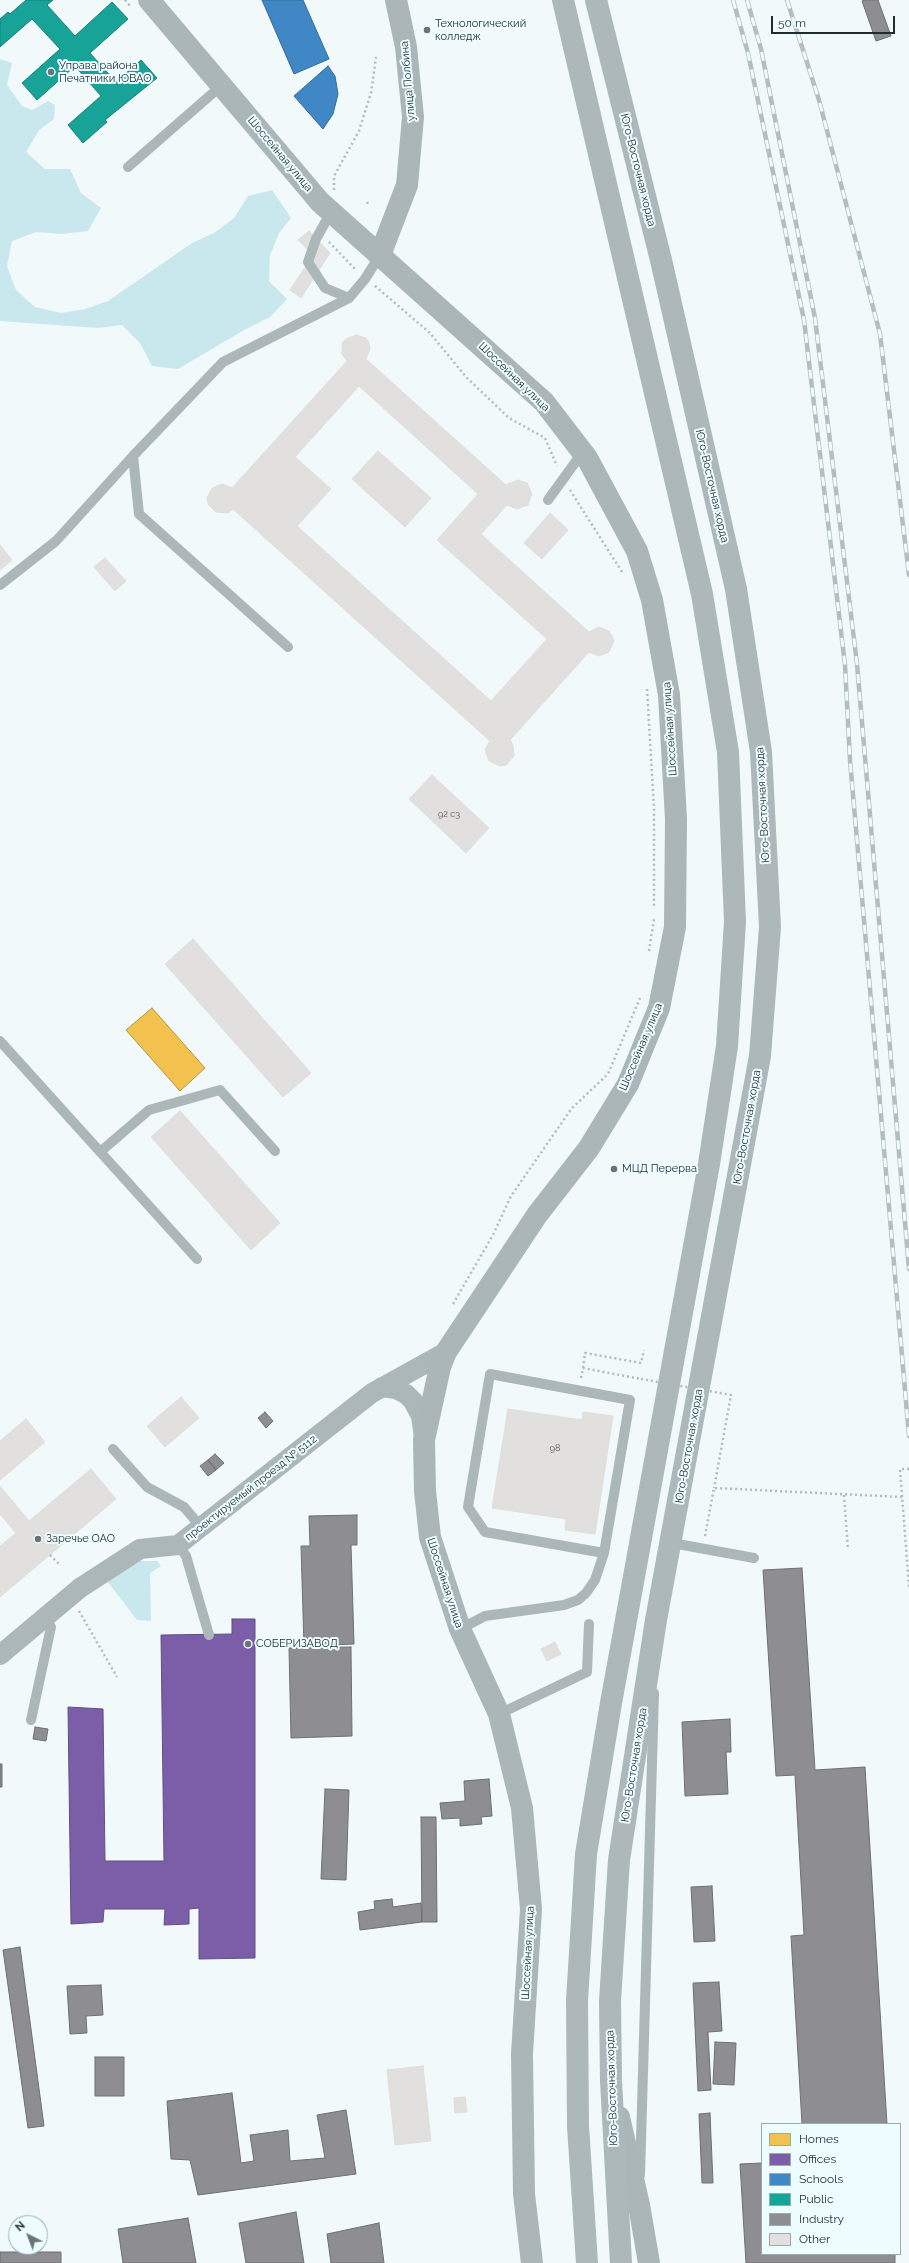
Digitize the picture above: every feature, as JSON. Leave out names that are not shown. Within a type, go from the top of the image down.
[{"type":"main road","name":"Шоссейная улица","points":[[149,0],[221,86],[331,212],[544,402],[582,453],[619,514],[637,551],[652,600],[669,694],[676,820],[675,927],[659,1008],[628,1084],[589,1148],[537,1215],[446,1352],[440,1368],[424,1440],[424,1491],[430,1537],[460,1629],[499,1714],[522,1808],[531,1909],[522,2054],[524,2194],[532,2263]]},
{"type":"main road","name":"улица Полбина","points":[[380,255],[407,185],[412,123],[406,47],[396,0]]},
{"type":"main road","points":[[563,0],[702,594],[728,752],[736,922],[726,1046],[709,1164],[611,1703],[586,1854],[576,2001],[578,2126],[587,2263]]},
{"type":"main road","name":"Юго-Восточная хорда","points":[[596,0],[661,260],[736,589],[761,752],[770,927],[760,1056],[672,1543],[656,1620],[619,1860],[610,2001],[611,2081],[621,2263]]},
{"type":"main road","points":[[611,2081],[639,2205],[649,2263]]},
{"type":"street","name":"проектируемый проезд № 5112","points":[[0,1655],[80,1588],[140,1549],[178,1544],[341,1417],[382,1387],[446,1352]]},
{"type":"street","points":[[382,1387],[396,1389],[406,1394],[413,1401],[421,1416],[424,1440]]},
{"type":"lane","points":[[128,167],[221,86]]},
{"type":"lane","points":[[331,212],[316,239],[308,262],[326,288],[349,298]]},
{"type":"lane","points":[[0,585],[56,541],[133,456],[223,362],[349,298],[365,279],[380,255]]},
{"type":"lane","points":[[548,500],[582,453]]},
{"type":"lane","points":[[133,456],[139,514],[288,647]]},
{"type":"lane","points":[[0,1040],[197,1259]]},
{"type":"lane","points":[[100,1152],[149,1110],[220,1090],[275,1150]]},
{"type":"lane","points":[[460,1629],[485,1616],[564,1605],[578,1600],[595,1580],[604,1553],[630,1400],[490,1374],[468,1507],[485,1532],[604,1553]]},
{"type":"lane","points":[[113,1449],[147,1487],[184,1507],[201,1527]]},
{"type":"lane","points":[[672,1543],[754,1558]]},
{"type":"lane","points":[[178,1544],[186,1556],[209,1635]]},
{"type":"lane","points":[[31,1720],[51,1627],[45,1617]]},
{"type":"lane","points":[[639,2205],[656,1620]]},
{"type":"lane","points":[[499,1714],[588,1672],[589,1624]]},
{"type":"path","points":[[335,189],[334,176],[359,131],[371,93],[376,57]]},
{"type":"path","points":[[389,297],[430,332],[466,377],[508,418],[545,438],[563,478],[624,578]]},
{"type":"path","points":[[647,681],[654,809],[654,921],[648,959]]},
{"type":"path","points":[[450,1309],[493,1235],[511,1196],[572,1108],[608,1074],[641,996]]},
{"type":"path","points":[[578,1390],[585,1353],[641,1363],[644,1350]]},
{"type":"path","points":[[583,1368],[731,1395],[703,1548]]},
{"type":"path","points":[[909,1469],[900,1469],[909,1587]]},
{"type":"path","points":[[714,1488],[902,1497]]},
{"type":"path","points":[[844,1495],[848,1550]]},
{"type":"path","points":[[50,1555],[60,1566]]},
{"type":"path","points":[[76,1607],[117,1676]]},
{"type":"shaded area","points":[[0,59],[12,63],[7,85],[22,106],[32,110],[48,101],[55,105],[54,119],[39,130],[26,152],[45,169],[70,169],[81,193],[101,208],[88,231],[62,234],[36,232],[12,241],[7,266],[16,290],[35,307],[61,313],[85,309],[108,301],[192,243],[214,233],[234,218],[248,196],[272,190],[291,218],[279,233],[270,255],[269,281],[287,299],[270,317],[246,329],[178,369],[152,366],[140,343],[122,325],[98,328],[0,321]]},
{"type":"shaded area","points":[[139,1561],[157,1561],[161,1566],[150,1573],[151,1621],[137,1620],[107,1581]]},
{"type":"building: Homes","points":[[152,1008],[205,1068],[180,1091],[126,1030]]},
{"type":"building: Offices","points":[[232,1619],[255,1619],[255,1958],[199,1959],[199,1908],[189,1909],[189,1924],[164,1925],[165,1909],[104,1909],[103,1922],[71,1924],[68,1707],[103,1709],[105,1861],[164,1861],[161,1635],[232,1634]]},
{"type":"building: Schools","points":[[262,0],[303,0],[329,59],[294,74]]},
{"type":"building: Schools","points":[[328,66],[335,76],[338,94],[333,114],[323,129],[294,96]]},
{"type":"building: Public","name":"Управа района Печатники ЮВАО","points":[[26,0],[53,0],[47,5],[75,36],[112,2],[128,19],[90,53],[116,82],[141,60],[157,78],[105,120],[107,122],[83,143],[68,125],[101,96],[75,66],[37,100],[22,83],[60,49],[32,19],[0,47],[0,19],[8,12],[10,14]]},
{"type":"building: Industry","points":[[878,0],[891,36],[876,41],[862,1]]},
{"type":"building: Industry","points":[[265,1412],[273,1421],[266,1428],[258,1418]]},
{"type":"building: Industry","points":[[215,1454],[224,1463],[216,1470],[208,1460]]},
{"type":"building: Industry","points":[[208,1460],[216,1470],[208,1476],[200,1466]]},
{"type":"building: Industry","points":[[357,1515],[357,1545],[351,1545],[354,1644],[304,1646],[301,1546],[310,1546],[309,1516]]},
{"type":"building: Industry","points":[[802,1568],[815,1770],[865,1767],[887,2123],[802,2123],[791,1936],[804,1935],[795,1775],[776,1776],[763,1570]]},
{"type":"building: Industry","points":[[351,1647],[352,1736],[291,1738],[289,1648]]},
{"type":"building: Industry","points":[[730,1719],[731,1752],[726,1752],[728,1794],[685,1796],[682,1722]]},
{"type":"building: Industry","points":[[35,1727],[48,1729],[46,1741],[33,1739]]},
{"type":"building: Industry","points":[[0,1764],[2,1764],[2,1787],[0,1787]]},
{"type":"building: Industry","points":[[489,1779],[492,1816],[481,1817],[482,1824],[460,1826],[460,1818],[442,1819],[440,1803],[465,1801],[464,1781]]},
{"type":"building: Industry","points":[[325,1789],[349,1790],[346,1880],[321,1879]]},
{"type":"building: Industry","points":[[421,1817],[436,1817],[437,1922],[422,1922]]},
{"type":"building: Industry","points":[[712,1886],[715,1941],[694,1942],[691,1887]]},
{"type":"building: Industry","points":[[392,1899],[393,1907],[421,1903],[422,1922],[360,1930],[358,1912],[375,1909],[374,1901]]},
{"type":"building: Industry","points":[[20,1947],[44,2126],[28,2128],[3,1950]]},
{"type":"building: Industry","points":[[719,1982],[722,2031],[708,2032],[711,2090],[698,2091],[693,1983]]},
{"type":"building: Industry","points":[[101,1985],[103,2015],[86,2016],[87,2033],[70,2034],[67,1986]]},
{"type":"building: Industry","points":[[715,2042],[736,2043],[734,2085],[713,2084]]},
{"type":"building: Industry","points":[[95,2057],[124,2057],[124,2096],[95,2096]]},
{"type":"building: Industry","points":[[232,2093],[241,2163],[254,2161],[250,2135],[288,2130],[290,2161],[325,2158],[317,2115],[346,2110],[356,2174],[198,2195],[190,2160],[171,2159],[167,2101]]},
{"type":"building: Industry","points":[[710,2113],[713,2183],[702,2183],[699,2114]]},
{"type":"building: Industry","points":[[761,2163],[761,2255],[895,2255],[895,2263],[746,2263],[740,2164]]},
{"type":"building: Industry","points":[[296,2212],[304,2263],[246,2263],[239,2223]]},
{"type":"building: Industry","points":[[188,2218],[196,2263],[123,2263],[118,2229]]},
{"type":"building: Industry","points":[[379,2223],[384,2263],[331,2263],[327,2234]]},
{"type":"building: Industry","points":[[0,2252],[8,2252],[8,2255],[48,2255],[48,2252],[61,2252],[61,2263],[0,2263]]},
{"type":"building: Other","points":[[309,231],[330,253],[301,298],[290,290],[313,255],[298,240]]},
{"type":"building: Other","points":[[356,335],[366,338],[370,349],[366,359],[506,485],[518,480],[527,483],[532,494],[528,505],[517,509],[507,505],[481,534],[589,632],[599,627],[609,631],[614,641],[609,652],[599,656],[589,652],[510,740],[513,745],[514,756],[506,765],[500,766],[489,761],[485,750],[490,741],[233,509],[228,513],[216,512],[208,504],[207,498],[212,488],[222,484],[232,488],[347,361],[342,354],[342,343],[346,339]],"holes":[[[359,386],[478,494],[437,540],[547,639],[491,701],[297,526],[331,489],[295,457]]]},
{"type":"building: Other","points":[[378,451],[431,498],[405,527],[352,479]]},
{"type":"building: Other","points":[[550,513],[568,530],[542,559],[524,543]]},
{"type":"building: Other","points":[[0,545],[12,560],[0,570]]},
{"type":"building: Other","points":[[105,558],[126,581],[115,591],[94,567]]},
{"type":"building: Other","points":[[432,775],[489,828],[466,853],[409,799]]},
{"type":"building: Other","points":[[193,939],[311,1073],[283,1097],[165,964]]},
{"type":"building: Other","points":[[180,1111],[280,1223],[251,1250],[151,1137]]},
{"type":"building: Other","points":[[181,1397],[199,1418],[165,1447],[147,1426]]},
{"type":"building: Other","points":[[508,1409],[582,1420],[583,1412],[613,1416],[595,1534],[565,1530],[566,1519],[492,1508]]},
{"type":"building: Other","points":[[26,1419],[45,1442],[0,1480],[0,1441]]},
{"type":"building: Other","name":"Заречье ОАО","points":[[91,1469],[116,1499],[0,1597],[0,1546],[16,1533],[0,1514],[0,1486],[29,1521]]},
{"type":"building: Other","points":[[555,1642],[561,1654],[547,1661],[541,1649]]},
{"type":"building: Other","points":[[423,2066],[431,2141],[395,2145],[387,2070]]},
{"type":"building: Other","points":[[465,2097],[467,2112],[455,2113],[454,2098]]},
{"type":"railway","points":[[733,0],[748,53],[804,320],[845,665],[850,760],[909,1436]]},
{"type":"railway","points":[[747,0],[761,49],[815,318],[857,664],[909,1269]]},
{"type":"railway","points":[[787,0],[819,100],[880,334],[909,575]]},
{"type":"place","name":"Технологический колледж","points":[[427,30]]},
{"type":"place","name":"Управа района Печатники ЮВАО","points":[[51,72]]},
{"type":"place","name":"МЦД Перерва","points":[[614,1169]]},
{"type":"place","name":"Заречье ОАО","points":[[38,1539]]},
{"type":"place","name":"СОБЕРИЗАВОД","points":[[248,1644]]}]
